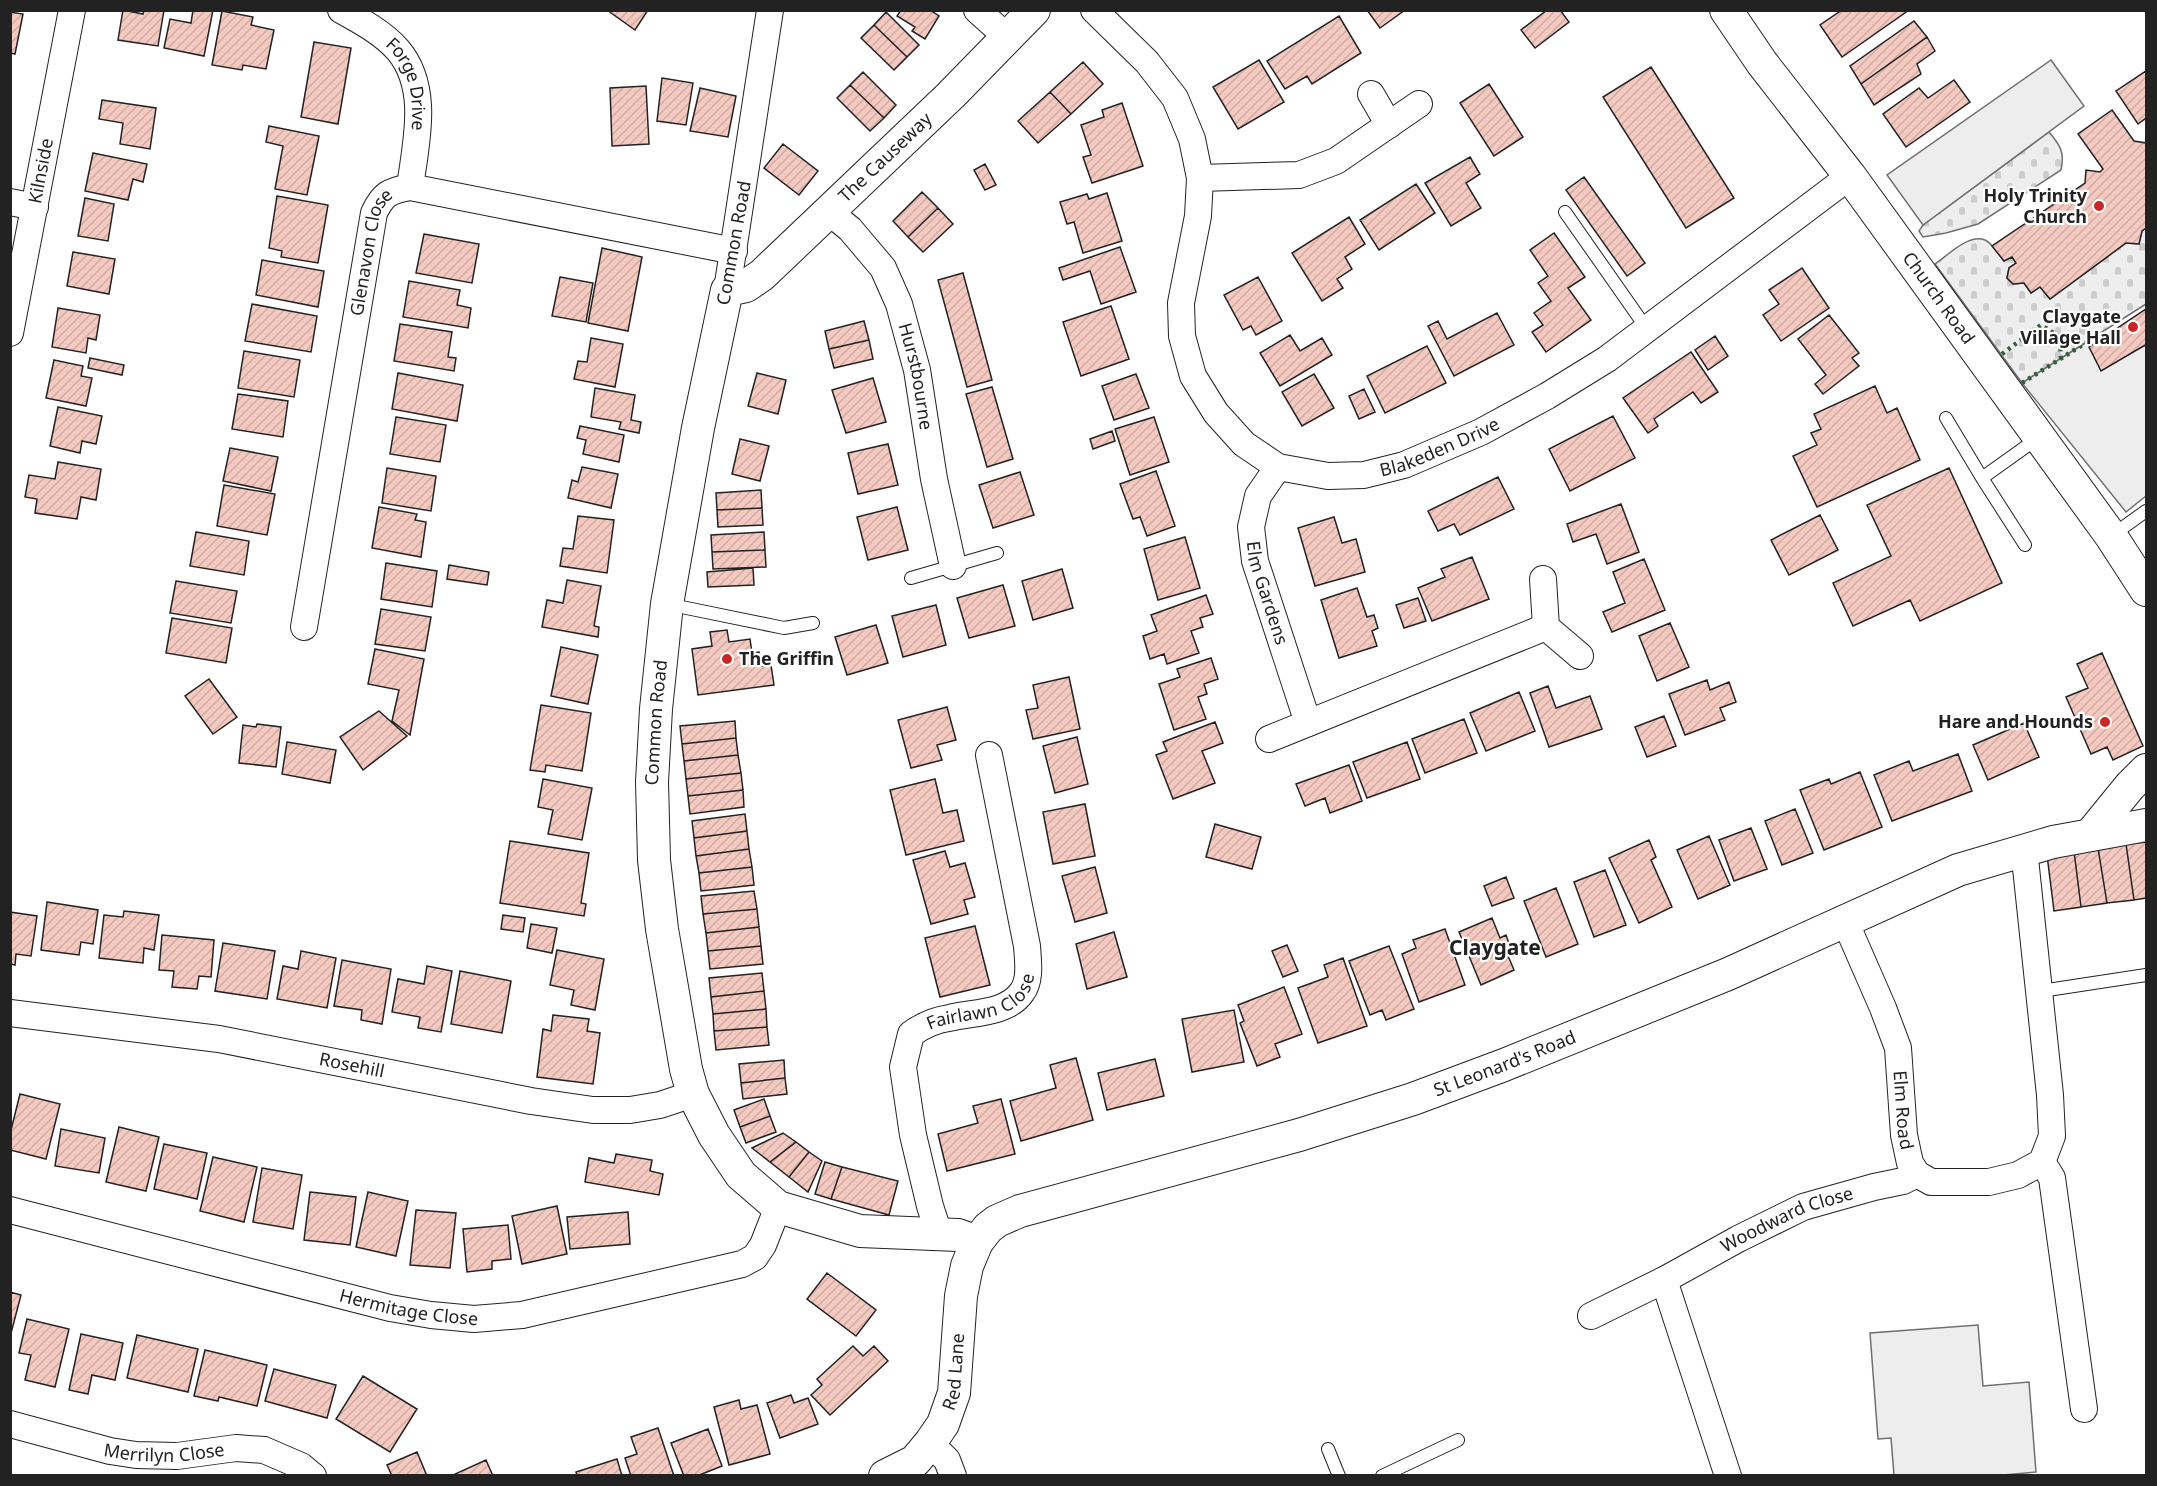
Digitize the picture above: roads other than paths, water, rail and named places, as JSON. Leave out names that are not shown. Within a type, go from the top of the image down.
[{"type":"street","name":"Kilnside","points":[[10,333],[23,204],[72,10]]},
{"type":"street","name":"Forge Drive","points":[[341,10],[369,26],[397,49],[412,71],[418,100],[418,128],[410,187]]},
{"type":"street","name":"Common Road","points":[[770,10],[734,251],[698,428],[667,604],[651,782],[654,860],[662,929],[686,1069],[693,1094],[714,1134],[741,1175],[778,1207],[860,1231],[958,1235],[977,1242]]},
{"type":"street","points":[[977,10],[1007,37]]},
{"type":"street","name":"The Causeway","points":[[727,290],[746,286],[762,275],[1035,10]]},
{"type":"street","name":"Blakeden Drive","points":[[1094,10],[1147,62],[1175,98],[1192,139],[1200,178],[1196,227],[1181,303],[1182,336],[1193,376],[1216,413],[1244,444],[1278,467],[1328,476],[1364,475],[1404,465],[1481,432],[1607,359],[1850,176]]},
{"type":"street","name":"Church Road","points":[[1726,10],[1762,63],[1850,176],[2111,536],[2146,590]]},
{"type":"street","points":[[1371,94],[1389,125]]},
{"type":"street","points":[[1200,178],[1299,175],[1336,161],[1419,104]]},
{"type":"street","name":"Glenavon Close","points":[[303,627],[374,213],[381,198],[394,190],[410,187],[734,251]]},
{"type":"street","name":"Hurstbourne","points":[[829,212],[850,229],[883,268],[899,304],[917,370],[934,479],[953,566]]},
{"type":"street","name":"Elm Gardens","points":[[1278,467],[1258,496],[1251,528],[1255,561],[1308,723]]},
{"type":"street","points":[[1544,579],[1546,627],[1580,656]]},
{"type":"street","points":[[1269,739],[1546,627]]},
{"type":"street","name":"Fairlawn Close","points":[[939,1234],[913,1135],[903,1067],[910,1034],[921,1026],[948,1018],[986,1012],[1010,1003],[1023,991],[1029,971],[1027,946],[989,755]]},
{"type":"street","points":[[2090,835],[2146,770]]},
{"type":"street","name":"St Leonard's Road","points":[[977,1242],[997,1221],[1020,1211],[1299,1135],[1413,1099],[1504,1065],[1696,987],[1958,870],[2024,849],[2146,825]]},
{"type":"street","points":[[2024,849],[2041,991],[2050,1095],[2052,1136],[2042,1162],[2052,1178],[2084,1409]]},
{"type":"street","name":"Elm Road","points":[[1845,921],[1898,1048],[1904,1136],[1910,1163],[1917,1174],[1931,1182],[1989,1182],[2018,1175],[2042,1162]]},
{"type":"street","name":"Rosehill","points":[[10,1014],[219,1039],[531,1101],[593,1110],[630,1110],[660,1105],[693,1094]]},
{"type":"street","name":"Woodward Close","points":[[1591,1316],[1803,1207],[1903,1181],[1917,1174]]},
{"type":"street","name":"Hermitage Close","points":[[10,1210],[390,1308],[474,1319],[522,1315],[742,1264],[755,1257],[763,1245],[778,1207]]},
{"type":"street","name":"Red Lane","points":[[885,1476],[915,1461],[943,1424],[954,1393],[961,1296],[967,1266],[977,1242]]},
{"type":"street","points":[[1664,1280],[1728,1476]]},
{"type":"street","name":"Merrilyn Close","points":[[10,1424],[110,1451],[136,1455],[177,1456],[236,1448],[264,1450],[301,1466],[313,1476]]},
{"type":"street","points":[[930,1443],[947,1460],[953,1476]]},
{"type":"lane","points":[[1565,212],[1647,329]]},
{"type":"lane","points":[[1946,418],[2025,545]]},
{"type":"lane","points":[[1982,478],[2038,438]]},
{"type":"lane","points":[[2111,536],[2146,511]]},
{"type":"lane","points":[[911,578],[997,553]]},
{"type":"lane","points":[[667,604],[784,628],[813,623]]},
{"type":"lane","points":[[2041,991],[2146,975]]},
{"type":"lane","points":[[1382,1476],[1458,1440]]},
{"type":"lane","points":[[1328,1449],[1339,1476]]},
{"type":"place","name":"Holy Trinity Church","points":[[2099,206]]},
{"type":"place","name":"Claygate Village Hall","points":[[2133,327]]},
{"type":"place","name":"The Griffin","points":[[727,659]]},
{"type":"place","name":"Hare and Hounds","points":[[2105,722]]},
{"type":"district","name":"Claygate","points":[[1495,948]]}]
